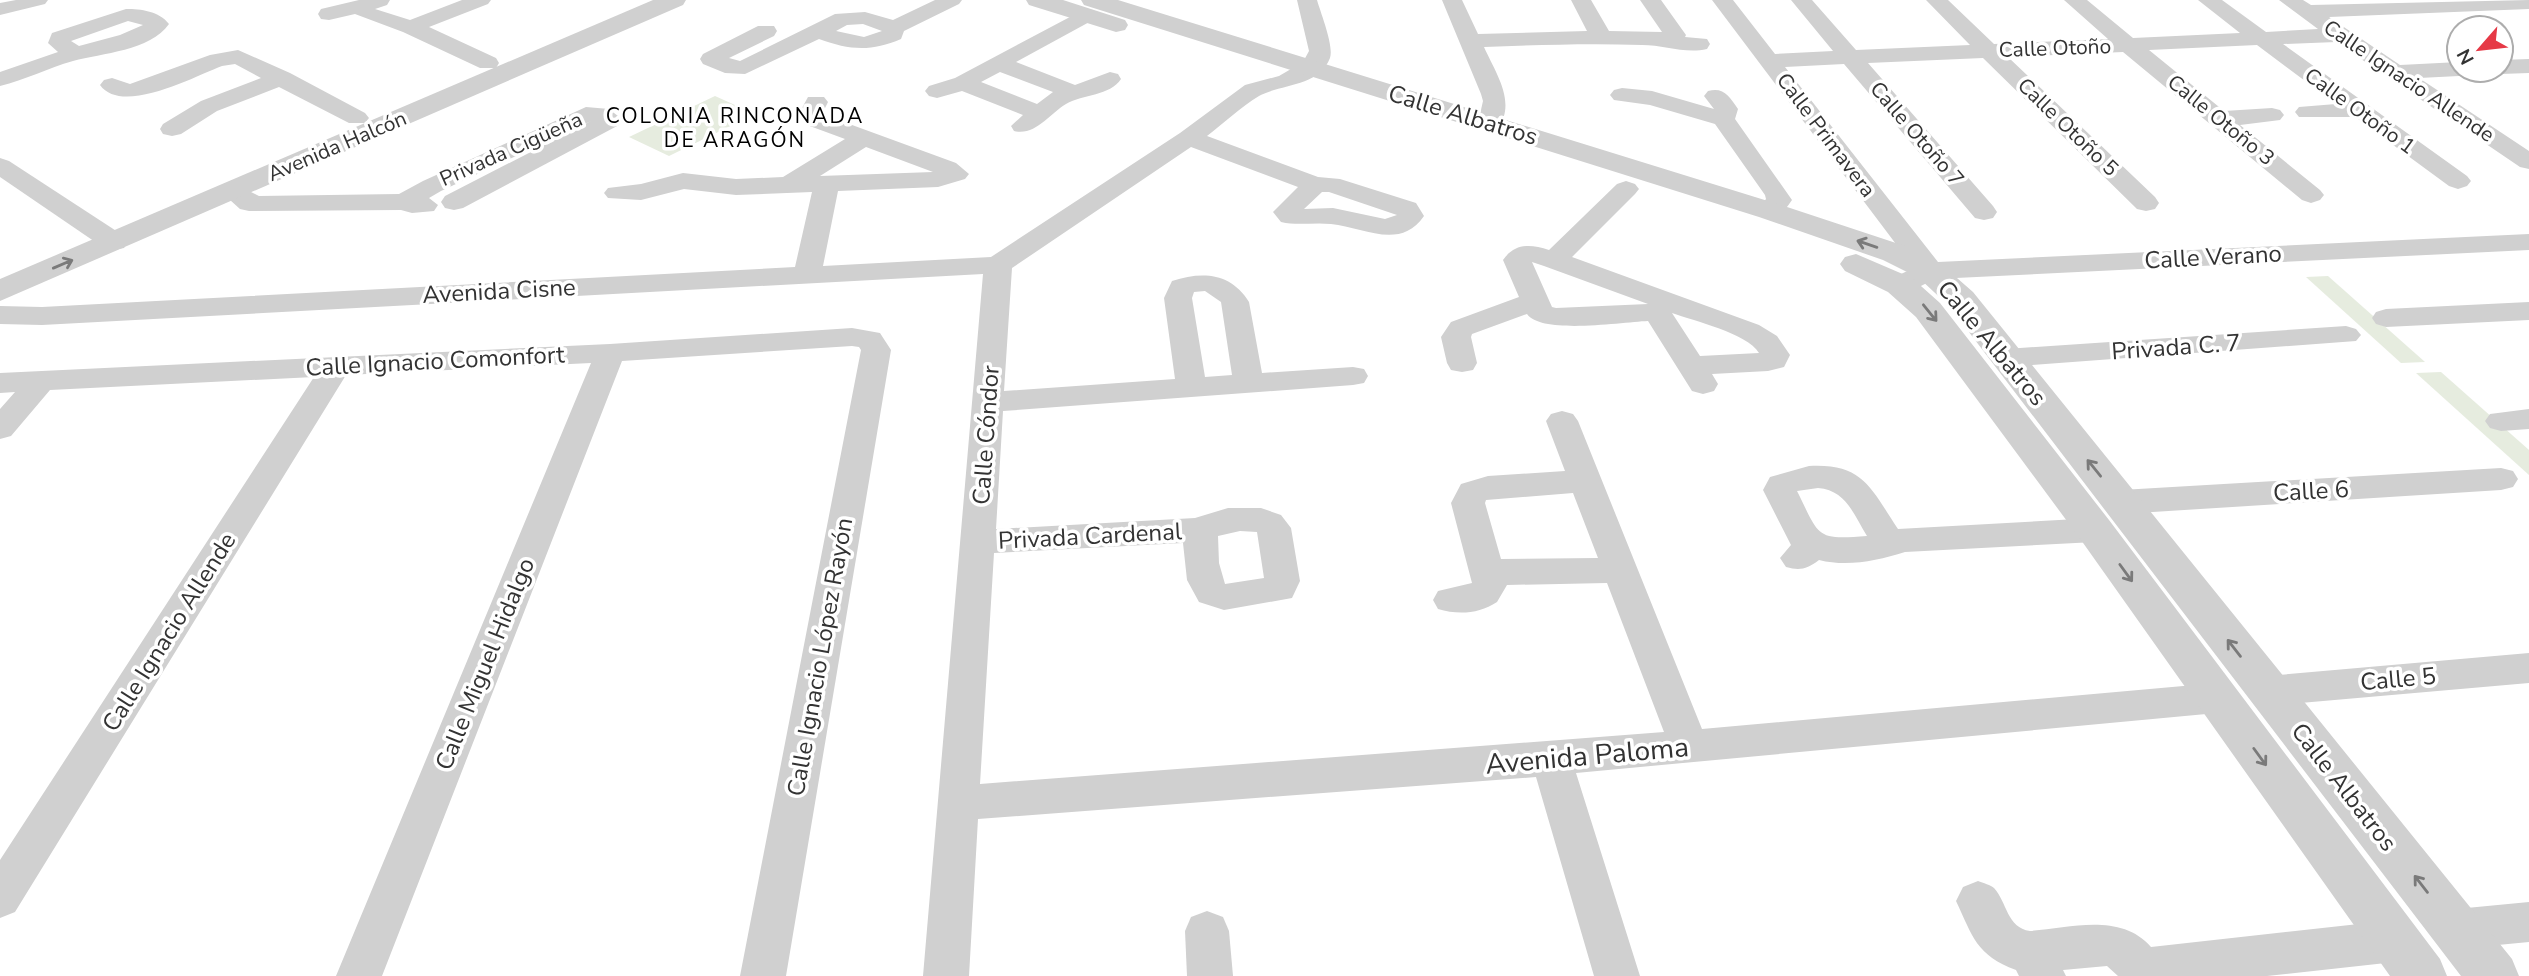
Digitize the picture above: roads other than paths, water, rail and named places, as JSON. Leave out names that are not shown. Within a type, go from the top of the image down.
[{"type":"street","points":[[4,9],[38,0]]},
{"type":"street","points":[[329,14],[383,0]]},
{"type":"street","points":[[411,27],[481,0]]},
{"type":"street","name":"Avenida Halcón","points":[[0,291],[105,235],[357,118],[637,0]]},
{"type":"street","name":"Avenida Halcón","points":[[0,268],[233,191],[674,0]]},
{"type":"street","points":[[765,31],[713,56],[712,60],[733,68],[745,67],[820,32],[839,20],[866,18],[894,28],[952,0]]},
{"type":"street","name":"Calle Albatros","points":[[1038,0],[1089,8],[1299,74],[1626,189],[1858,265],[1915,278],[1961,299],[2493,976]]},
{"type":"street","points":[[999,265],[1189,138],[1253,90],[1299,74],[1318,60],[1320,51],[1307,0]]},
{"type":"street","points":[[1452,0],[1472,41],[1494,102],[1490,123]]},
{"type":"street","points":[[1581,0],[1602,38]]},
{"type":"street","points":[[1650,0],[1675,35],[1672,39]]},
{"type":"street","name":"Calle Primavera","points":[[1722,0],[1769,61],[1915,278]]},
{"type":"street","name":"Calle Otoño 7","points":[[1801,0],[1984,212]]},
{"type":"street","name":"Calle Otoño 5","points":[[1936,0],[2146,203]]},
{"type":"street","name":"Calle Otoño 3","points":[[2074,0],[2311,195]]},
{"type":"street","name":"Calle Otoño 1","points":[[2208,0],[2458,181]]},
{"type":"street","points":[[2298,6],[2529,2]]},
{"type":"street","name":"Calle Ignacio Allende","points":[[2298,6],[2529,162]]},
{"type":"street","points":[[361,7],[364,12],[411,27],[488,63]]},
{"type":"street","points":[[937,91],[963,83],[1089,8]]},
{"type":"street","name":"Calle Otoño","points":[[1769,61],[2341,35]]},
{"type":"street","points":[[1472,41],[1602,38],[1672,39],[1681,44],[1699,44]]},
{"type":"street","points":[[0,79],[76,54]]},
{"type":"street","points":[[169,102],[231,57],[243,58],[357,118]]},
{"type":"street","points":[[997,63],[1073,92]]},
{"type":"street","points":[[2395,72],[2445,70]]},
{"type":"street","name":"Calle Albatros","points":[[1299,74],[1490,123],[1894,253],[1915,278],[1928,310],[2095,530],[2421,976]]},
{"type":"street","points":[[112,85],[127,92],[169,102],[209,106],[282,78]]},
{"type":"street","points":[[963,83],[1030,119],[1073,92],[1092,90],[1110,79]]},
{"type":"street","points":[[1622,95],[1637,94],[1666,102],[1720,107],[1745,90]]},
{"type":"street","points":[[169,102],[172,129]]},
{"type":"street","points":[[617,193],[641,192],[683,181],[736,187],[788,186],[938,180],[956,174],[947,168],[862,139],[809,117],[816,102]]},
{"type":"street","points":[[1720,107],[1779,195],[1779,200],[1770,211]]},
{"type":"street","points":[[2307,112],[2359,110]]},
{"type":"street","name":"Privada Cigüeña","points":[[404,202],[432,186],[586,114],[601,114],[611,120],[454,202]]},
{"type":"street","points":[[2219,119],[2272,115]]},
{"type":"street","points":[[2493,138],[2529,136]]},
{"type":"street","points":[[1189,138],[1315,185]]},
{"type":"street","points":[[788,186],[862,139]]},
{"type":"street","points":[[0,166],[105,235]]},
{"type":"street","points":[[807,275],[827,184]]},
{"type":"street","points":[[1554,260],[1626,189]]},
{"type":"street","name":"Privada Cigüeña","points":[[233,191],[248,203],[259,204],[404,202],[412,205],[511,198]]},
{"type":"street","name":"Calle Verano","points":[[1915,278],[2529,242]]},
{"type":"street","points":[[1661,306],[1552,317],[1540,312],[1518,258],[1528,253],[1554,260],[1661,306],[1756,334],[1771,345],[1775,355],[1773,360],[1698,376],[1661,306]]},
{"type":"street","name":"Avenida Cisne","points":[[0,315],[42,316],[999,265]]},
{"type":"street","name":"Calle Cóndor","points":[[946,976],[999,265]]},
{"type":"street","points":[[1191,387],[1178,298],[1182,286],[1196,283],[1215,284],[1231,293],[1235,302],[1248,383]]},
{"type":"street","points":[[1462,363],[1456,337],[1461,327],[1535,301]]},
{"type":"street","points":[[2386,318],[2529,311]]},
{"type":"street","name":"Privada C. 7","points":[[2006,358],[2346,335]]},
{"type":"street","name":"Calle Ignacio Comonfort","points":[[0,383],[610,353],[852,337],[870,339]]},
{"type":"street","name":"Calle Ignacio López Rayón","points":[[763,976],[876,350],[870,339]]},
{"type":"street","name":"Calle Miguel Hidalgo","points":[[359,976],[610,353]]},
{"type":"street","name":"Calle Ignacio Allende","points":[[0,898],[337,365]]},
{"type":"street","points":[[988,402],[1353,376]]},
{"type":"street","points":[[0,429],[41,381]]},
{"type":"street","points":[[1562,421],[1689,746]]},
{"type":"street","points":[[1889,543],[1853,487],[1847,482],[1827,477],[1786,483],[1780,490],[1802,536],[1806,552],[1878,548],[1904,540],[2095,530]]},
{"type":"street","name":"Calle 6","points":[[2121,502],[2501,479]]},
{"type":"street","points":[[1451,600],[1475,598],[1487,593],[1490,583],[1468,503],[1473,492],[1488,487],[1585,481]]},
{"type":"street","name":"Privada Cardenal","points":[[979,542],[1202,530]]},
{"type":"street","points":[[1489,572],[1620,569]]},
{"type":"street","name":"Calle 5","points":[[2267,691],[2529,668]]},
{"type":"street","name":"Avenida Paloma","points":[[957,803],[1551,760],[2217,698]]},
{"type":"street","points":[[1551,760],[1617,976]]},
{"type":"street","points":[[1978,901],[2001,941],[2036,964],[2113,944],[2131,957],[2143,973],[2395,941]]},
{"type":"street","points":[[2456,929],[2529,922]]},
{"type":"street","points":[[1208,931],[1210,976]]},
{"type":"district","name":"COLONIA RINCONADA DE ARAGÓN","points":[[735,128]]}]
